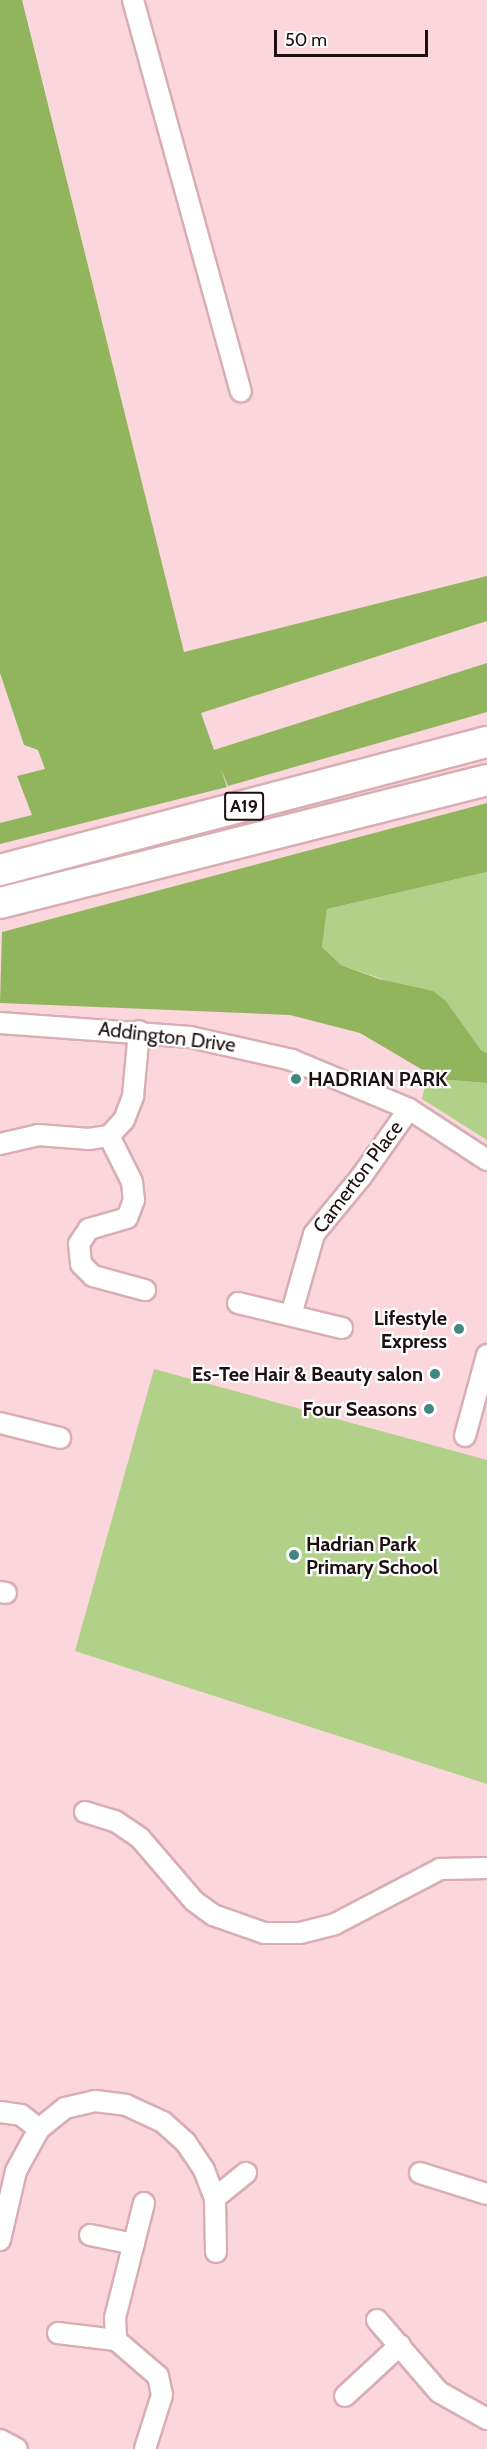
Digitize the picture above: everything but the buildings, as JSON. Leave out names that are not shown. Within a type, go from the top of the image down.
[{"type":"highway","name":"A19","points":[[0,870],[487,742]]},
{"type":"highway","name":"A19","points":[[0,903],[487,780]]},
{"type":"street","points":[[133,0],[241,391]]},
{"type":"street","name":"Addington Drive","points":[[0,1023],[139,1031],[209,1040],[292,1060],[409,1109],[487,1160]]},
{"type":"street","points":[[0,1144],[39,1135],[89,1139],[109,1136],[124,1120],[133,1096],[139,1031]]},
{"type":"street","name":"Camerton Place","points":[[291,1315],[314,1234],[361,1177],[409,1109]]},
{"type":"street","points":[[109,1136],[132,1182],[134,1200],[127,1218],[88,1229],[79,1244],[81,1264],[93,1276],[145,1290]]},
{"type":"street","points":[[238,1303],[342,1328]]},
{"type":"street","points":[[465,1436],[487,1355]]},
{"type":"street","points":[[0,1423],[60,1438]]},
{"type":"street","points":[[85,1812],[115,1821],[140,1838],[194,1901],[213,1915],[264,1934],[300,1933],[327,1927],[440,1869],[487,1868]]},
{"type":"street","points":[[0,2240],[16,2171],[39,2129],[65,2108],[95,2101],[126,2105],[162,2122],[186,2143],[204,2170],[215,2198],[216,2252]]},
{"type":"street","points":[[0,2112],[21,2115],[39,2129]]},
{"type":"street","points":[[215,2198],[246,2173]]},
{"type":"street","points":[[420,2173],[487,2194]]},
{"type":"street","points":[[116,2340],[115,2318],[144,2203]]},
{"type":"street","points":[[90,2235],[134,2244]]},
{"type":"street","points":[[377,2320],[444,2396],[487,2419]]},
{"type":"street","points":[[58,2333],[116,2340],[158,2376],[162,2395],[145,2449]]},
{"type":"street","points":[[345,2396],[400,2345]]},
{"type":"street","points":[[0,2440],[17,2449]]},
{"type":"green space","points":[[0,0],[22,0],[184,652],[487,576],[487,621],[201,713],[214,750],[487,663],[487,712],[228,786],[221,769],[227,787],[0,844],[0,823],[32,815],[17,776],[45,769],[38,750],[24,745],[0,673]]},
{"type":"green space","points":[[487,803],[487,872],[327,909],[322,947],[341,965],[379,979],[433,991],[446,1001],[481,1050],[487,1053],[487,1083],[438,1079],[360,1033],[290,1015],[0,1003],[2,932]]},
{"type":"green space","points":[[487,872],[487,1053],[481,1050],[446,1001],[341,965],[322,947],[327,909]]},
{"type":"green space","points":[[438,1079],[487,1083],[487,1140],[422,1099],[426,1082]]},
{"type":"green space","name":"Hadrian Park Primary School","points":[[154,1369],[487,1460],[487,1784],[75,1651]]},
{"type":"place","name":"HADRIAN PARK","points":[[296,1079]]},
{"type":"place","name":"Lifestyle Express","points":[[459,1329]]},
{"type":"place","name":"Es-Tee Hair & Beauty salon","points":[[435,1374]]},
{"type":"place","name":"Four Seasons","points":[[429,1409]]},
{"type":"place","name":"Hadrian Park Primary School","points":[[294,1555]]}]
